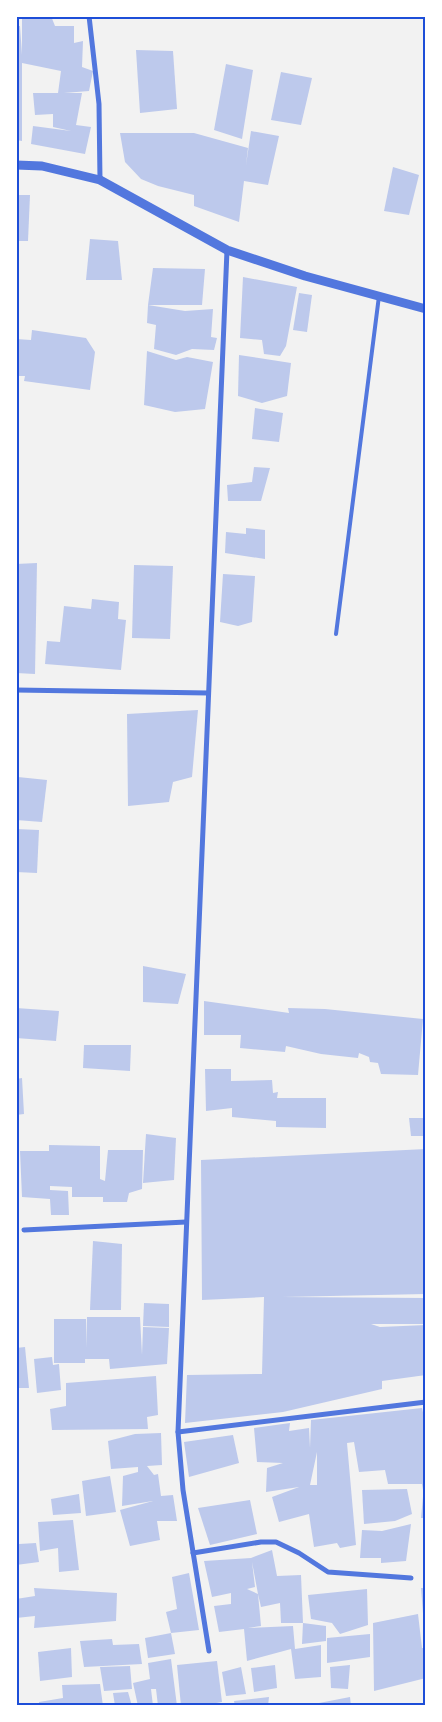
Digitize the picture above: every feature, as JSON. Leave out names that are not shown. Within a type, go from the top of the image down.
[{"type":"street","points":[[89,16],[99,104],[100,180]]},
{"type":"street","points":[[16,165],[42,166],[100,180],[227,250],[305,276],[426,308]]},
{"type":"street","points":[[209,1651],[183,1490],[178,1432],[227,250]]},
{"type":"street","points":[[16,690],[208,693]]},
{"type":"street","points":[[24,1230],[186,1222]]},
{"type":"street","points":[[178,1432],[426,1402]]},
{"type":"street","points":[[193,1552],[261,1542],[276,1542],[299,1553],[328,1572],[411,1578]]},
{"type":"lane","points":[[336,634],[379,296]]},
{"type":"building","points":[[51,16],[55,26],[74,26],[74,43],[83,41],[82,67],[93,71],[89,91],[64,93],[82,93],[76,125],[91,127],[85,154],[31,144],[33,126],[71,131],[53,127],[53,114],[35,115],[33,93],[58,93],[61,71],[22,63],[22,141],[16,140],[16,26],[20,26],[22,55],[22,17]]},
{"type":"building","points":[[136,50],[173,51],[177,109],[140,113]]},
{"type":"building","points":[[226,64],[253,70],[242,139],[214,130]]},
{"type":"building","points":[[281,72],[312,78],[301,125],[271,120]]},
{"type":"building","points":[[251,131],[279,136],[268,185],[244,181],[239,222],[194,206],[194,195],[158,186],[141,179],[125,162],[120,133],[194,133],[248,148],[246,165]]},
{"type":"building","points":[[393,167],[419,175],[409,215],[384,211]]},
{"type":"building","points":[[16,195],[30,195],[28,241],[16,241]]},
{"type":"building","points":[[90,239],[118,241],[122,280],[86,280]]},
{"type":"building","points":[[153,268],[205,269],[202,305],[148,305]]},
{"type":"building","points":[[243,277],[297,287],[286,346],[280,356],[264,354],[262,340],[240,338]]},
{"type":"building","points":[[299,293],[312,295],[307,332],[293,330]]},
{"type":"building","points":[[148,305],[185,311],[213,309],[211,337],[217,338],[214,350],[192,349],[176,355],[154,349],[156,325],[147,323]]},
{"type":"building","points":[[32,330],[86,338],[95,352],[90,390],[24,381],[25,376],[16,376],[16,339],[31,340]]},
{"type":"building","points":[[147,351],[176,360],[187,357],[213,362],[205,409],[175,412],[144,405]]},
{"type":"building","points":[[239,355],[291,363],[287,396],[262,403],[238,396]]},
{"type":"building","points":[[255,408],[283,413],[279,442],[252,439]]},
{"type":"building","points":[[254,467],[270,468],[261,501],[228,501],[227,485],[252,482]]},
{"type":"building","points":[[246,528],[265,530],[265,559],[225,553],[226,532],[246,534]]},
{"type":"building","points":[[37,563],[35,674],[16,673],[16,564]]},
{"type":"building","points":[[134,565],[173,566],[170,639],[132,638]]},
{"type":"building","points":[[223,574],[255,576],[252,622],[238,626],[220,622]]},
{"type":"building","points":[[92,599],[119,602],[118,619],[126,620],[121,670],[45,664],[47,641],[60,642],[64,606],[91,609]]},
{"type":"building","points":[[198,710],[192,777],[173,782],[169,802],[128,806],[127,714]]},
{"type":"building","points":[[18,777],[47,780],[42,822],[16,820]]},
{"type":"building","points":[[16,829],[39,830],[37,873],[16,872]]},
{"type":"building","points":[[143,966],[186,974],[178,1004],[143,1002]]},
{"type":"building","points":[[204,1001],[289,1013],[288,1008],[325,1009],[423,1019],[418,1075],[381,1074],[378,1063],[370,1062],[369,1057],[359,1053],[358,1058],[321,1054],[286,1046],[285,1052],[240,1048],[241,1035],[204,1035]]},
{"type":"building","points":[[16,1008],[59,1011],[56,1041],[16,1038]]},
{"type":"building","points":[[84,1045],[131,1045],[130,1071],[83,1068]]},
{"type":"building","points":[[205,1069],[231,1069],[231,1081],[272,1080],[273,1093],[278,1092],[277,1098],[326,1098],[326,1128],[276,1127],[276,1121],[232,1117],[232,1108],[206,1111]]},
{"type":"building","points":[[22,1078],[24,1114],[16,1115],[16,1079]]},
{"type":"building","points":[[409,1118],[426,1118],[426,1136],[411,1136]]},
{"type":"building","points":[[146,1134],[176,1138],[174,1180],[143,1183]]},
{"type":"building","points":[[49,1145],[100,1146],[100,1179],[105,1181],[108,1150],[143,1150],[142,1189],[129,1193],[127,1202],[103,1202],[103,1197],[72,1197],[72,1187],[50,1186],[50,1190],[68,1191],[69,1215],[51,1215],[50,1199],[22,1197],[20,1151],[49,1151]]},
{"type":"building","points":[[426,1149],[426,1294],[282,1297],[426,1298],[426,1324],[371,1324],[380,1327],[426,1325],[426,1375],[382,1381],[382,1389],[283,1412],[185,1423],[187,1375],[262,1374],[264,1297],[202,1300],[201,1160]]},
{"type":"building","points":[[93,1241],[122,1244],[121,1310],[90,1310]]},
{"type":"building","points":[[144,1303],[169,1304],[169,1327],[143,1326]]},
{"type":"building","points":[[87,1317],[140,1317],[142,1355],[143,1327],[169,1328],[167,1364],[110,1369],[109,1359],[85,1359],[85,1363],[54,1363],[54,1319],[86,1319],[86,1348]]},
{"type":"building","points":[[25,1347],[29,1388],[16,1388],[16,1348]]},
{"type":"building","points":[[52,1357],[53,1365],[59,1364],[61,1390],[37,1393],[34,1359]]},
{"type":"building","points":[[156,1376],[158,1415],[147,1417],[148,1429],[52,1430],[50,1409],[66,1406],[66,1383]]},
{"type":"building","points":[[422,1408],[426,1426],[426,1490],[423,1490],[422,1484],[388,1484],[385,1470],[359,1472],[354,1442],[347,1443],[356,1545],[340,1548],[337,1543],[314,1547],[309,1514],[279,1522],[272,1497],[299,1487],[266,1492],[267,1468],[283,1463],[257,1462],[254,1428],[290,1423],[289,1431],[309,1428],[310,1448],[311,1420]],"holes":[[[317,1452],[317,1485],[310,1485]]]},
{"type":"building","points":[[161,1433],[162,1465],[147,1466],[154,1475],[158,1474],[161,1496],[173,1495],[177,1521],[157,1521],[160,1540],[130,1546],[120,1510],[153,1501],[122,1506],[123,1476],[138,1472],[138,1467],[111,1469],[108,1441],[135,1434]]},
{"type":"building","points":[[233,1435],[239,1463],[189,1477],[184,1442]]},
{"type":"building","points":[[110,1476],[116,1512],[86,1516],[82,1481]]},
{"type":"building","points":[[407,1489],[412,1514],[395,1521],[364,1524],[362,1490]]},
{"type":"building","points":[[79,1494],[81,1513],[53,1515],[51,1499]]},
{"type":"building","points":[[423,1497],[426,1497],[426,1518],[421,1518]]},
{"type":"building","points":[[250,1500],[257,1534],[210,1545],[198,1508]]},
{"type":"building","points":[[73,1520],[79,1570],[59,1572],[58,1548],[40,1551],[38,1522]]},
{"type":"building","points":[[411,1524],[406,1561],[381,1563],[381,1558],[360,1558],[362,1530],[382,1531]]},
{"type":"building","points":[[16,1530],[19,1530],[19,1544],[36,1543],[39,1562],[16,1565]]},
{"type":"building","points":[[272,1550],[277,1576],[301,1575],[303,1623],[281,1623],[280,1603],[261,1607],[258,1594],[261,1626],[248,1628],[293,1626],[295,1649],[321,1645],[321,1677],[295,1679],[291,1649],[247,1661],[244,1629],[219,1632],[214,1606],[231,1604],[231,1593],[212,1597],[204,1561],[251,1558]],"holes":[[[252,1562],[258,1594],[247,1589],[255,1587]]]},
{"type":"building","points":[[189,1573],[199,1630],[171,1633],[166,1612],[177,1609],[172,1577]]},
{"type":"building","points":[[34,1588],[117,1593],[116,1621],[34,1628],[35,1616],[16,1618],[16,1599],[35,1596]]},
{"type":"building","points":[[421,1588],[426,1588],[426,1626],[424,1626]]},
{"type":"building","points":[[367,1589],[368,1625],[340,1634],[332,1623],[311,1619],[308,1595]]},
{"type":"building","points":[[418,1614],[422,1648],[426,1648],[426,1678],[374,1691],[373,1623]]},
{"type":"building","points":[[303,1623],[326,1626],[326,1641],[302,1644]]},
{"type":"building","points":[[171,1633],[175,1654],[148,1658],[145,1638]]},
{"type":"building","points":[[370,1634],[370,1657],[327,1663],[327,1638]]},
{"type":"building","points":[[112,1639],[113,1645],[139,1644],[142,1664],[84,1667],[80,1641]]},
{"type":"building","points":[[71,1648],[72,1677],[40,1681],[38,1652]]},
{"type":"building","points":[[171,1659],[177,1706],[158,1706],[156,1689],[151,1689],[153,1706],[138,1706],[133,1683],[150,1679],[148,1663]]},
{"type":"building","points":[[217,1661],[222,1702],[199,1706],[181,1706],[177,1665]]},
{"type":"building","points":[[275,1665],[277,1688],[254,1692],[251,1668]]},
{"type":"building","points":[[350,1665],[348,1689],[331,1688],[330,1667]]},
{"type":"building","points":[[130,1666],[132,1689],[104,1691],[100,1667]]},
{"type":"building","points":[[241,1667],[246,1694],[226,1696],[222,1672]]},
{"type":"building","points":[[100,1684],[103,1706],[39,1706],[39,1702],[63,1698],[62,1685]]},
{"type":"building","points":[[128,1692],[132,1706],[115,1706],[113,1693]]},
{"type":"building","points":[[269,1697],[268,1706],[235,1706],[234,1701]]},
{"type":"building","points":[[350,1697],[351,1706],[320,1706],[319,1703]]}]
